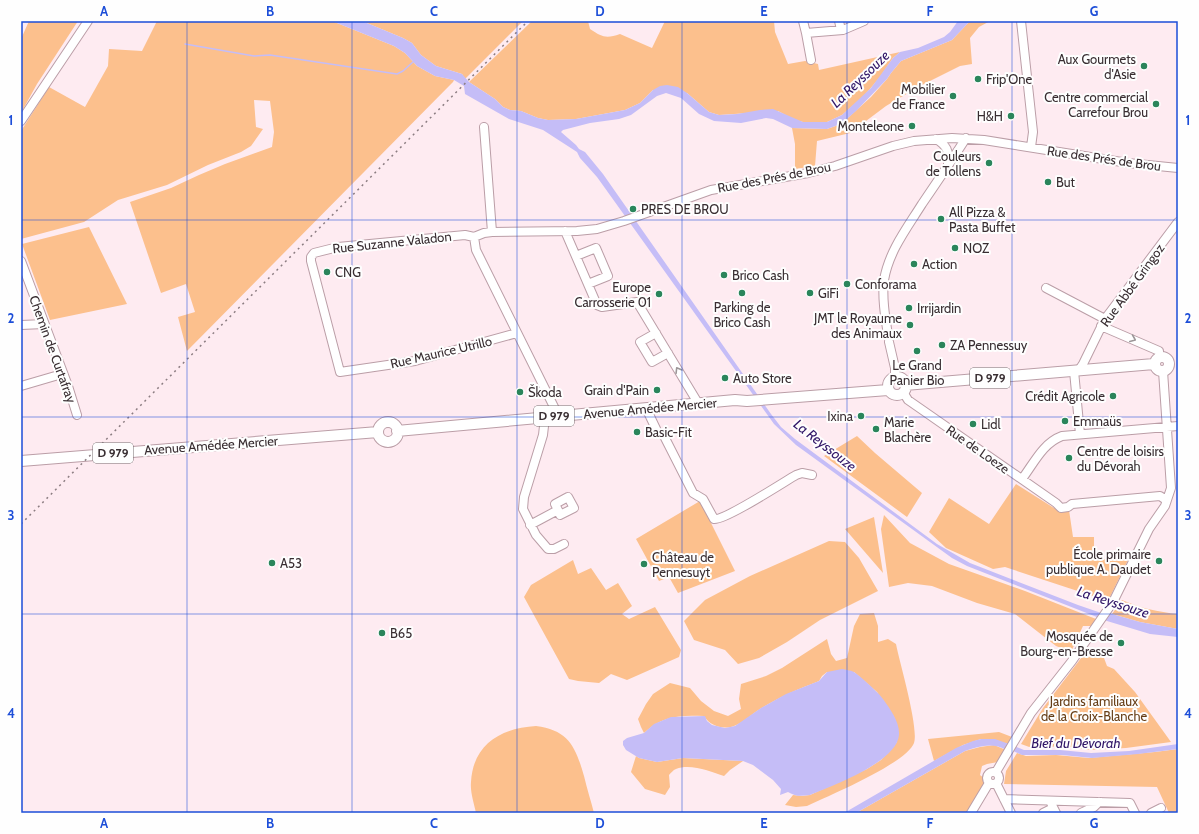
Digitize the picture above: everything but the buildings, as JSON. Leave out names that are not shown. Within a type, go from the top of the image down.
[{"type":"main road","points":[[1165,357],[1173,362],[1163,371],[1156,368],[1157,360],[1165,357]]},
{"type":"main road","name":"D 979","points":[[904,388],[1076,371],[1157,360]]},
{"type":"main road","points":[[891,384],[903,380],[904,388]]},
{"type":"main road","name":"Avenue Amédée Mercier","points":[[397,431],[698,403],[735,400],[747,402],[758,398],[891,384],[895,395],[904,388]]},
{"type":"main road","points":[[388,422],[394,425],[397,431],[395,438],[388,442],[381,439],[378,432],[382,424],[388,422]]},
{"type":"main road","name":"Avenue Amédée Mercier","points":[[21,461],[378,432]]},
{"type":"street","points":[[21,121],[88,21]]},
{"type":"street","points":[[803,21],[811,60]]},
{"type":"street","points":[[839,21],[841,30]]},
{"type":"street","points":[[806,33],[841,30],[864,21]]},
{"type":"street","points":[[1021,21],[1033,132],[1031,147]]},
{"type":"street","points":[[484,127],[492,232]]},
{"type":"street","points":[[891,384],[889,338],[884,311],[884,279],[898,241],[966,138]]},
{"type":"street","name":"Rue des Prés de Brou","points":[[474,237],[492,232],[597,229],[711,190],[808,173],[893,146],[914,141],[966,138],[1128,163],[1178,168]]},
{"type":"street","points":[[936,139],[944,144],[948,150],[948,166]]},
{"type":"street","name":"Rue Abbé Gringoz","points":[[1076,371],[1083,364],[1103,322],[1178,222]]},
{"type":"street","points":[[565,231],[597,305],[599,307],[637,302],[698,403]]},
{"type":"street","name":"Rue Suzanne Valadon","points":[[340,372],[311,261],[311,257],[314,253],[338,247],[465,235],[474,237]]},
{"type":"street","points":[[474,237],[476,250],[558,415]]},
{"type":"street","points":[[576,256],[596,248],[608,276],[588,284]]},
{"type":"street","name":"Chemin de Curtafray","points":[[21,261],[62,374],[68,386],[77,415]]},
{"type":"street","points":[[1046,288],[1103,322],[1159,351],[1157,360]]},
{"type":"street","points":[[21,325],[44,324]]},
{"type":"street","points":[[656,333],[640,342],[652,362],[668,353]]},
{"type":"street","name":"Rue Maurice Utrillo","points":[[340,372],[415,361],[518,334]]},
{"type":"street","points":[[1076,371],[1080,434]]},
{"type":"street","points":[[971,813],[999,777],[996,772],[1031,713],[1094,631],[1108,610],[1125,580],[1149,530],[1165,506],[1171,488],[1163,371]]},
{"type":"street","points":[[21,386],[62,374]]},
{"type":"street","name":"Rue de Loeze","points":[[904,388],[908,400],[1056,502],[1064,501],[1072,504],[1160,496],[1166,500]]},
{"type":"street","points":[[646,408],[656,431],[664,436],[693,493],[703,499],[714,519],[719,520],[796,475],[802,473],[812,475]]},
{"type":"street","points":[[545,417],[543,435],[524,498],[524,509],[530,525],[548,549],[554,549],[564,544]]},
{"type":"street","points":[[1022,479],[1048,443],[1062,436],[1178,426]]},
{"type":"street","points":[[530,525],[558,510]]},
{"type":"street","points":[[993,783],[1004,799],[1011,813]]},
{"type":"street","points":[[1004,799],[1053,807],[1099,802],[1130,803],[1135,813]]},
{"type":"street","points":[[1081,813],[1094,807],[1099,802]]},
{"type":"street","points":[[1043,813],[1053,807]]},
{"type":"street","points":[[1151,813],[1161,808]]},
{"type":"green space","points":[[29,21],[78,21],[37,84],[21,113],[21,39]]},
{"type":"green space","points":[[157,21],[332,21],[394,46],[405,53],[417,66],[435,76],[454,80],[187,351],[178,317],[195,312],[186,284],[161,293],[130,202],[171,188],[225,164],[272,147],[274,132],[270,101],[254,100],[256,127],[263,129],[251,146],[241,152],[208,165],[167,185],[118,200],[84,222],[21,239],[21,131],[49,87],[85,107],[108,66],[109,49],[142,51]]},
{"type":"green space","points":[[362,21],[523,21],[465,79],[462,74],[436,66],[421,55],[412,43]]},
{"type":"green space","points":[[532,21],[588,21],[590,29],[598,34],[608,37],[620,34],[652,48],[665,21],[774,21],[775,32],[788,64],[805,61],[818,64],[819,70],[900,52],[893,58],[864,96],[842,115],[827,122],[803,122],[795,120],[778,111],[719,115],[709,112],[687,93],[653,90],[640,103],[625,110],[576,119],[548,120],[503,107],[495,99],[469,82]]},
{"type":"green space","points":[[970,21],[990,21],[979,27],[970,38],[972,64],[960,66],[920,86],[886,106],[850,133],[817,141],[815,166],[795,169],[795,144],[792,128],[827,129],[841,124],[871,97],[901,61],[952,40]]},
{"type":"green space","points":[[89,227],[127,304],[50,320],[22,244]]},
{"type":"green space","points":[[857,436],[922,493],[907,517],[824,456]]},
{"type":"green space","points":[[1016,484],[1054,508],[1069,510],[1073,537],[1094,537],[1094,560],[1125,558],[1128,560],[1108,601],[1005,567],[993,569],[946,548],[929,532],[949,498],[989,524]]},
{"type":"green space","points":[[700,501],[735,571],[678,593],[669,577],[659,581],[636,539]]},
{"type":"green space","points":[[884,515],[910,543],[949,564],[1025,591],[1096,619],[1092,626],[1083,626],[1071,652],[1056,646],[1015,614],[977,603],[932,586],[908,583],[889,587],[881,529]]},
{"type":"green space","points":[[874,517],[883,573],[845,529]]},
{"type":"green space","points":[[829,541],[845,542],[859,558],[878,591],[820,620],[787,642],[759,658],[738,664],[725,650],[694,640],[684,621],[705,600],[750,576]]},
{"type":"green space","points":[[573,560],[578,574],[591,568],[606,590],[618,583],[632,606],[622,614],[629,619],[655,607],[681,650],[679,657],[627,680],[611,674],[599,683],[569,679],[524,597],[531,585]]},
{"type":"green space","points":[[1122,600],[1149,609],[1178,614],[1178,629],[1140,622],[1112,614]]},
{"type":"green space","points":[[874,613],[878,626],[878,642],[888,639],[896,644],[912,710],[915,735],[914,743],[908,751],[883,769],[866,778],[807,806],[796,807],[785,805],[793,795],[810,795],[867,769],[881,760],[897,742],[895,719],[877,692],[854,672],[827,672],[819,681],[774,701],[734,726],[726,728],[713,725],[704,716],[680,716],[665,719],[644,733],[638,719],[653,694],[670,683],[690,688],[701,701],[714,711],[728,716],[741,709],[739,699],[741,684],[766,676],[782,668],[827,639],[831,654],[836,661],[847,658],[854,626],[860,614]]},
{"type":"green space","name":"Jardins familiaux de la Croix-Blanche","points":[[1088,649],[1104,658],[1107,666],[1114,669],[1135,692],[1171,742],[1126,748],[1089,750],[1064,746],[1032,748],[1021,744],[1043,708]]},
{"type":"green space","points":[[536,726],[547,728],[564,736],[574,749],[581,766],[594,813],[476,813],[471,782],[473,769],[483,748],[491,740],[511,730]]},
{"type":"green space","points":[[999,732],[1012,737],[1009,744],[981,739],[963,745],[934,761],[928,739]]},
{"type":"green space","points":[[994,745],[1006,750],[998,762],[982,766],[980,775],[985,779],[985,784],[968,813],[856,813],[965,751]]},
{"type":"green space","points":[[1178,749],[1178,813],[1169,813],[1157,787],[1004,784],[1006,771],[1017,753],[1026,756],[1056,755],[1089,758]]},
{"type":"green space","points":[[636,756],[657,762],[683,758],[743,761],[724,776],[707,770],[688,767],[675,769],[669,775],[670,787],[665,795],[645,789],[631,772]]},
{"type":"shaded area","points":[[332,21],[362,21],[403,38],[412,43],[421,55],[436,66],[462,74],[469,82],[495,99],[503,107],[510,110],[521,111],[538,118],[548,120],[576,119],[625,110],[640,103],[653,90],[660,86],[667,85],[678,87],[709,112],[719,115],[773,109],[803,122],[827,122],[842,115],[871,88],[893,58],[900,52],[918,48],[944,37],[950,32],[958,21],[970,21],[952,40],[901,61],[887,79],[856,111],[841,124],[827,129],[792,128],[773,119],[766,118],[741,123],[714,121],[699,114],[681,98],[666,93],[657,96],[631,115],[619,119],[590,123],[563,130],[561,132],[579,149],[585,152],[603,174],[771,414],[781,427],[795,439],[937,544],[970,563],[1107,615],[1112,614],[1140,622],[1178,629],[1178,637],[1150,634],[1107,621],[967,566],[952,558],[796,445],[774,424],[597,177],[580,158],[577,152],[543,130],[509,119],[465,94],[464,86],[454,80],[435,76],[417,66],[405,53],[394,46]]},
{"type":"shaded area","points":[[842,669],[854,672],[881,696],[898,725],[899,735],[896,745],[876,763],[862,772],[810,795],[802,796],[788,792],[780,795],[781,789],[773,780],[753,765],[743,761],[683,758],[657,762],[639,758],[626,750],[623,745],[623,741],[627,738],[644,733],[654,724],[671,717],[705,716],[707,721],[712,725],[725,728],[735,726],[761,708],[786,694],[819,681],[827,672]]},
{"type":"shaded area","points":[[981,739],[995,739],[1009,744],[1006,750],[991,745],[981,746],[965,751],[856,813],[844,813],[956,748]]},
{"type":"shaded area","points":[[1178,744],[1178,749],[1092,758],[1062,755],[1022,755],[1011,750],[1014,746],[1024,750],[1060,750],[1091,753],[1129,751]]},
{"type":"waterway","points":[[185,44],[254,56],[270,55],[397,74],[413,62]]},
{"type":"railway","points":[[21,524],[528,21]]},
{"type":"place","name":"Aux Gourmets d'Asie","points":[[1144,66]]},
{"type":"place","name":"Frip'One","points":[[978,79]]},
{"type":"place","name":"Mobilier de France","points":[[953,96]]},
{"type":"place","name":"Centre commercial Carrefour Brou","points":[[1156,104]]},
{"type":"place","name":"H&H","points":[[1011,116]]},
{"type":"place","name":"Monteleone","points":[[912,126]]},
{"type":"place","name":"Couleurs de Tollens","points":[[989,163]]},
{"type":"place","name":"But","points":[[1048,182]]},
{"type":"place","name":"PRES DE BROU","points":[[633,209]]},
{"type":"place","name":"All Pizza & Pasta Buffet","points":[[941,219]]},
{"type":"place","name":"NOZ","points":[[955,248]]},
{"type":"place","name":"Action","points":[[914,264]]},
{"type":"place","name":"CNG","points":[[327,272]]},
{"type":"place","name":"Brico Cash","points":[[724,275]]},
{"type":"place","name":"Conforama","points":[[847,284]]},
{"type":"place","name":"Parking de Brico Cash","points":[[742,293]]},
{"type":"place","name":"GiFi","points":[[810,293]]},
{"type":"place","name":"Europe Carrosserie 01","points":[[659,294]]},
{"type":"place","name":"Irrijardin","points":[[909,308]]},
{"type":"place","name":"JMT le Royaume des Animaux","points":[[910,325]]},
{"type":"place","name":"ZA Pennessuy","points":[[942,345]]},
{"type":"place","name":"Le Grand Panier Bio","points":[[917,351]]},
{"type":"place","name":"Auto Store","points":[[725,378]]},
{"type":"place","name":"Grain d'Pain","points":[[657,390]]},
{"type":"place","name":"Škoda","points":[[520,392]]},
{"type":"place","name":"Crédit Agricole","points":[[1113,396]]},
{"type":"place","name":"Ixina","points":[[861,416]]},
{"type":"place","name":"Emmaüs","points":[[1065,421]]},
{"type":"place","name":"Lidl","points":[[973,424]]},
{"type":"place","name":"Marie Blachère","points":[[876,429]]},
{"type":"place","name":"Basic-Fit","points":[[637,432]]},
{"type":"place","name":"Centre de loisirs du Dévorah","points":[[1069,458]]},
{"type":"place","name":"École primaire publique A. Daudet","points":[[1159,561]]},
{"type":"place","name":"A53","points":[[272,563]]},
{"type":"place","name":"Château de Pennesuyt","points":[[644,564]]},
{"type":"place","name":"B65","points":[[382,633]]},
{"type":"place","name":"Mosquée de Bourg-en-Bresse","points":[[1121,643]]},
{"type":"water label","name":"La Reyssouze","points":[[860,79]]},
{"type":"water label","name":"La Reyssouze","points":[[825,445]]},
{"type":"water label","name":"La Reyssouze","points":[[1113,602]]},
{"type":"water label","name":"Bief du Dévorah","points":[[1076,743]]}]
